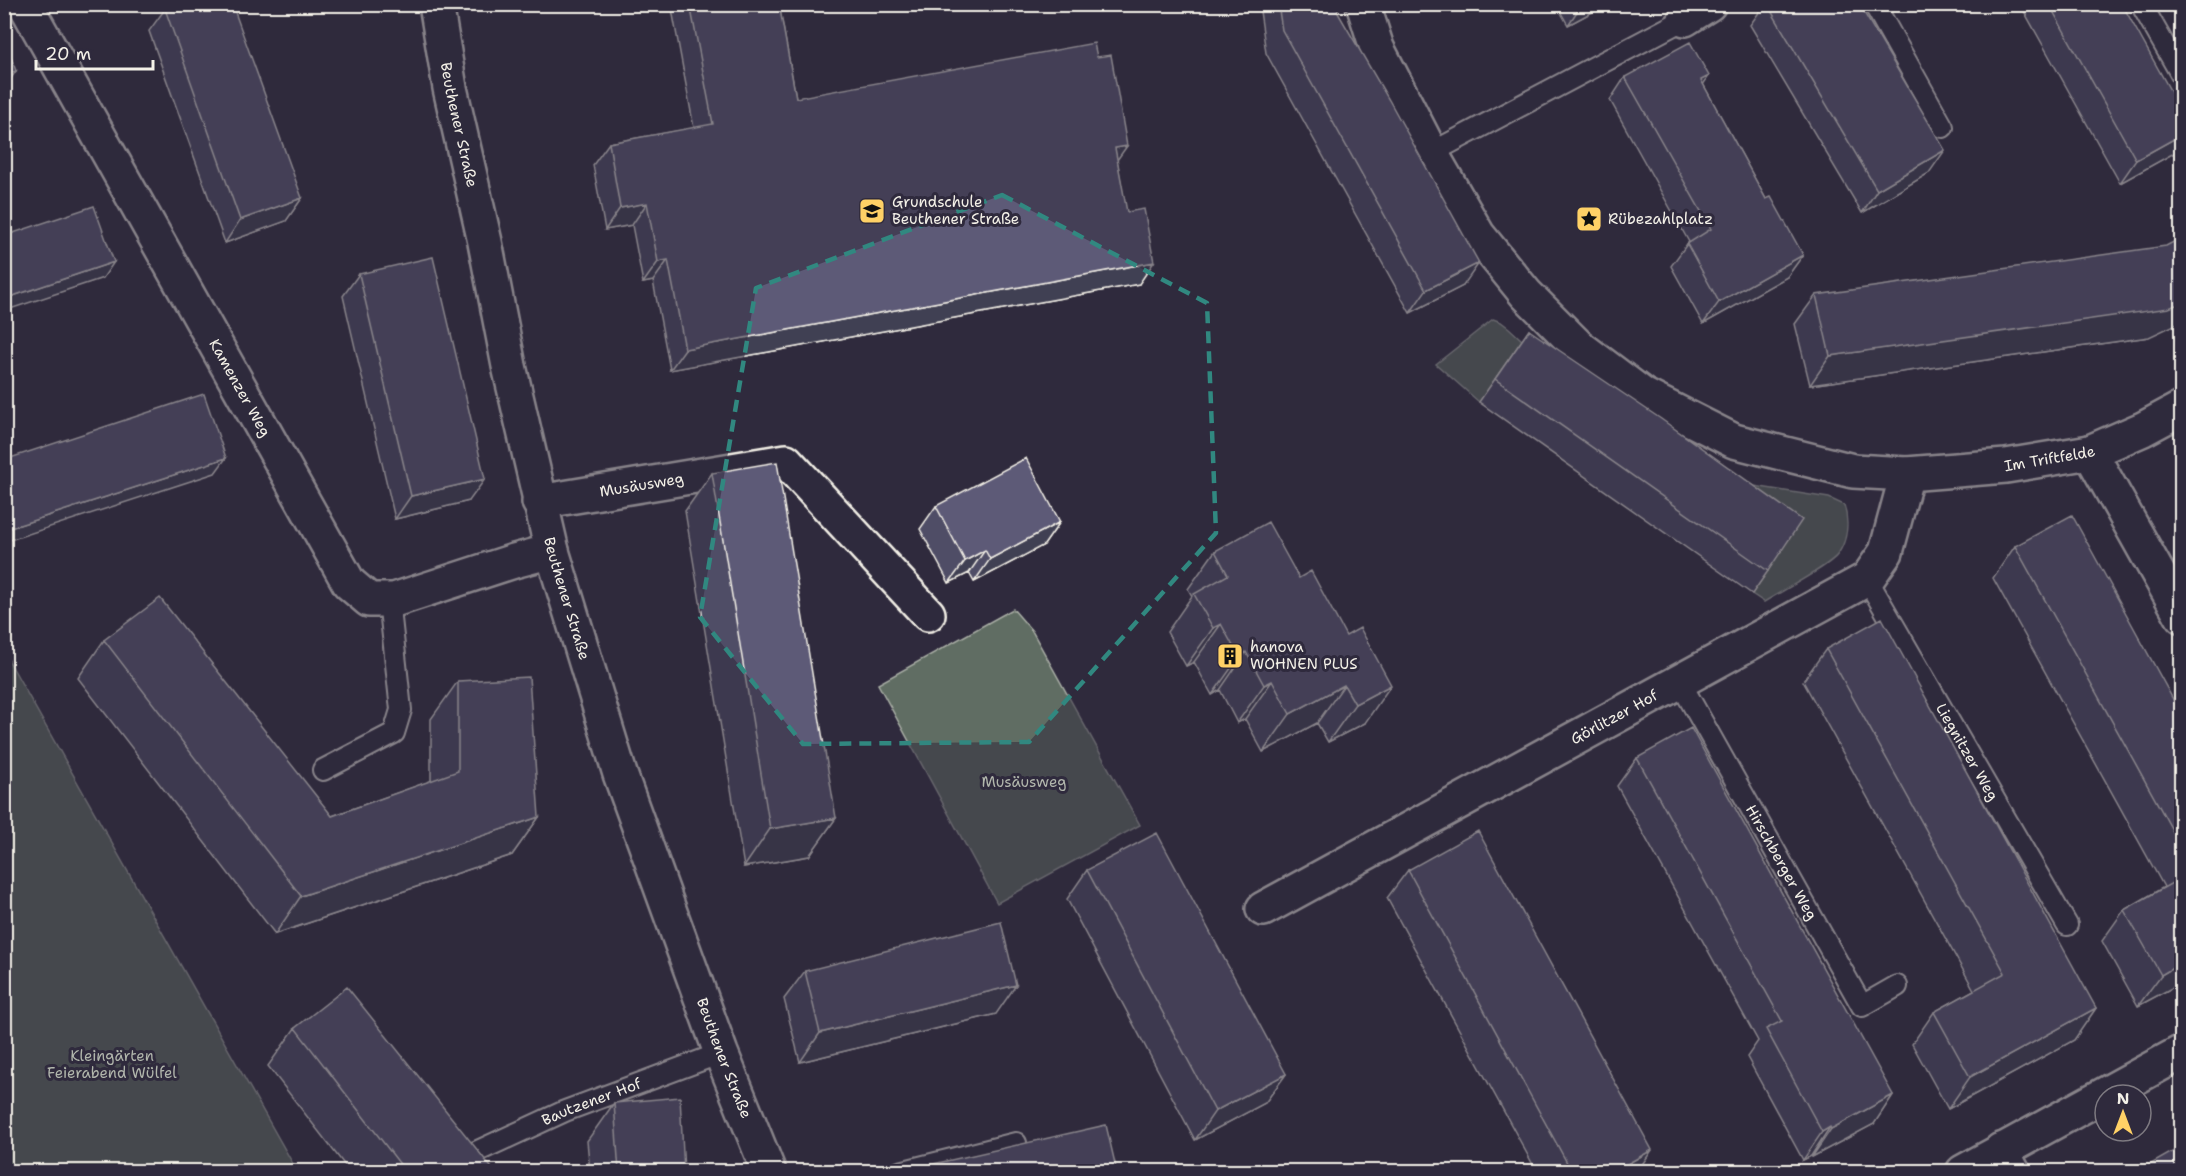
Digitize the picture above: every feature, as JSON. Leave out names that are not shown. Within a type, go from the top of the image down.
[{"type":"street","name":"Kamenzer Weg","points":[[25,4],[349,583],[369,600],[394,600],[552,551]]},
{"type":"street","name":"Beuthener Straße","points":[[436,4],[450,88],[539,502],[552,551],[620,774],[721,1053],[770,1172]]},
{"type":"street","points":[[1363,4],[1377,48],[1431,153],[1478,235],[1526,294],[1578,346],[1643,395],[1734,441],[1853,471],[1907,474]]},
{"type":"street","name":"Im Triftfelde","points":[[1907,474],[2006,465],[2090,453],[2143,429],[2181,408]]},
{"type":"street","points":[[2090,453],[2181,616]]},
{"type":"street","name":"Musäusweg","points":[[539,502],[786,461],[928,614]]},
{"type":"street","name":"Görlitzer Hof","points":[[1263,909],[1867,579],[1886,552],[1907,474]]},
{"type":"street","points":[[1963,1172],[2007,1161],[2181,1052]]},
{"type":"lane","points":[[1874,4],[1942,127]]},
{"type":"lane","points":[[2141,4],[2181,76]]},
{"type":"lane","points":[[1431,153],[1697,12]]},
{"type":"lane","name":"Liegnitzer Weg","points":[[1867,579],[2067,925]]},
{"type":"lane","points":[[323,770],[394,733],[401,710],[389,600]]},
{"type":"lane","name":"Hirschberger Weg","points":[[1680,682],[1862,1006],[1898,986]]},
{"type":"lane","name":"Bautzener Hof","points":[[465,1157],[565,1111],[721,1053]]},
{"type":"lane","points":[[900,1172],[1016,1143]]},
{"type":"highlighted area","points":[[1002,195],[1207,303],[1216,533],[1029,742],[803,744],[700,617],[756,288]]},
{"type":"green space","points":[[1493,319],[1509,328],[1548,364],[1754,486],[1829,498],[1844,505],[1847,530],[1838,554],[1815,572],[1764,602],[1752,594],[1786,543],[1514,352],[1479,402],[1436,364]]},
{"type":"green space","name":"Musäusweg","points":[[1013,609],[1032,631],[1140,825],[997,903],[878,684]]},
{"type":"green space","name":"Kleingärten Feierabend Wülfel","points":[[5,654],[297,1171],[5,1171]]},
{"type":"building","points":[[176,4],[232,4],[302,198],[240,220],[165,9]]},
{"type":"building","points":[[690,4],[779,4],[796,98],[1094,43],[1097,57],[1111,55],[1127,146],[1115,148],[1127,212],[1144,209],[1154,262],[685,349],[668,260],[658,262],[647,203],[620,208],[609,143],[713,124]]},
{"type":"building","points":[[1278,4],[1337,4],[1338,13],[1479,263],[1426,290],[1282,30]]},
{"type":"building","points":[[1767,4],[1859,4],[1945,150],[1877,190]]},
{"type":"building","points":[[2049,4],[2122,4],[2181,110],[2181,135],[2136,160]]},
{"type":"building","points":[[4,38],[16,71],[4,75]]},
{"type":"building","points":[[1690,42],[1709,76],[1701,80],[1766,199],[1771,197],[1803,255],[1719,302],[1687,244],[1711,229],[1625,77]]},
{"type":"building","points":[[94,206],[114,262],[4,299],[4,236]]},
{"type":"building","points":[[2181,238],[2181,303],[2169,308],[1830,356],[1816,295],[2166,246]]},
{"type":"building","points":[[433,257],[485,479],[411,496],[359,274]]},
{"type":"building","points":[[1529,330],[1661,419],[1802,520],[1768,571],[1495,379]]},
{"type":"building","points":[[204,394],[226,458],[4,530],[4,460]]},
{"type":"building","points":[[1026,458],[1060,522],[990,559],[985,550],[965,561],[936,506]]},
{"type":"building","points":[[777,462],[836,818],[770,829],[712,473]]},
{"type":"building","points":[[2072,515],[2181,714],[2181,846],[2015,546]]},
{"type":"building","points":[[1268,522],[1299,578],[1311,571],[1346,636],[1360,628],[1391,685],[1355,704],[1344,685],[1290,714],[1272,681],[1264,685],[1246,652],[1239,657],[1221,624],[1213,628],[1194,594],[1228,575],[1215,551]]},
{"type":"building","points":[[160,598],[332,816],[458,771],[458,681],[529,677],[539,817],[301,896],[104,640]]},
{"type":"building","points":[[1882,618],[2096,1008],[1970,1077],[1934,1012],[2005,973],[1826,649]]},
{"type":"building","points":[[1691,728],[1893,1095],[1831,1129],[1830,1127],[1822,1132],[1766,1029],[1782,1021],[1637,758]]},
{"type":"building","points":[[1478,831],[1652,1150],[1613,1172],[1572,1172],[1408,870]]},
{"type":"building","points":[[1157,833],[1286,1074],[1215,1111],[1087,870]]},
{"type":"building","points":[[2181,878],[2181,963],[2161,975],[2124,910]]},
{"type":"building","points":[[1001,922],[1016,985],[820,1033],[805,971]]},
{"type":"building","points":[[347,987],[495,1172],[406,1172],[295,1028]]},
{"type":"building","points":[[680,1097],[684,1172],[619,1172],[614,1103]]},
{"type":"building","points":[[1106,1125],[1117,1172],[898,1172]]},
{"type":"building","points":[[2181,1147],[2181,1172],[2137,1172]]},
{"type":"place","name":"Grundschule Beuthener Straße","points":[[872,211]]},
{"type":"place","name":"Rübezahlplatz","points":[[1589,219]]},
{"type":"place","name":"hanova WOHNEN PLUS","points":[[1230,656]]}]
